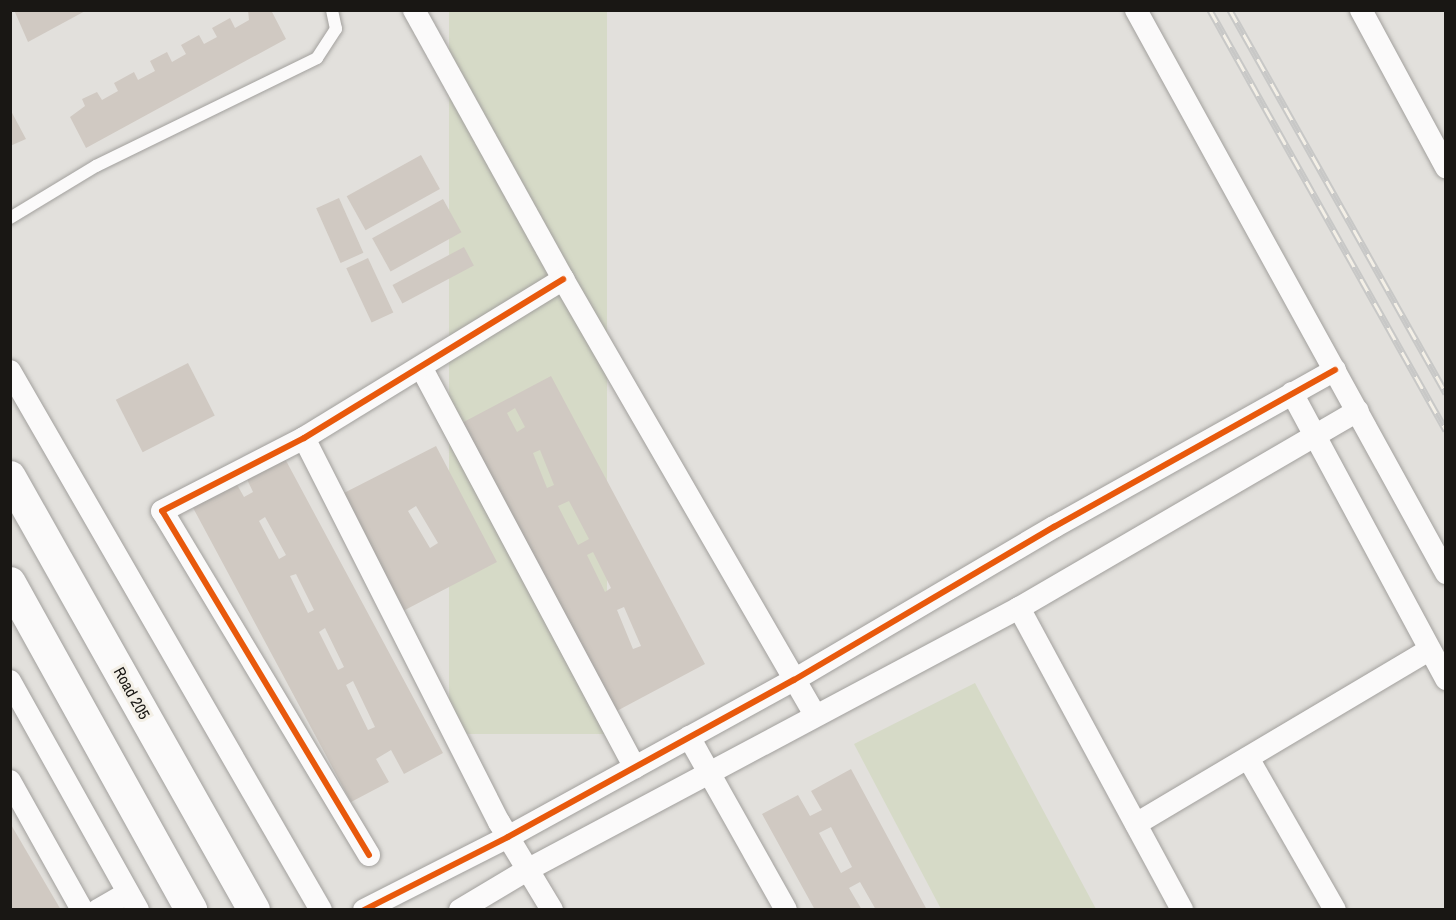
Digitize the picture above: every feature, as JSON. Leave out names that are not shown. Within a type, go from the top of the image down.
[{"type":"main road","name":"Road 205","points":[[10,477],[254,909]]},
{"type":"main road","points":[[10,583],[191,909]]},
{"type":"street","points":[[414,10],[563,279],[815,715]]},
{"type":"street","points":[[1136,10],[1446,573]]},
{"type":"street","points":[[1361,10],[1446,167]]},
{"type":"street","points":[[369,855],[162,511],[304,438],[563,279]]},
{"type":"street","points":[[421,367],[635,767]]},
{"type":"street","points":[[364,909],[508,837],[794,680],[1335,370]]},
{"type":"street","points":[[10,371],[321,909]]},
{"type":"street","points":[[1292,393],[1446,679]]},
{"type":"street","points":[[460,909],[527,870],[1019,608],[1314,434],[1358,411]]},
{"type":"street","points":[[304,438],[508,837],[551,909]]},
{"type":"street","points":[[1019,608],[1182,909]]},
{"type":"street","points":[[1136,824],[1430,650]]},
{"type":"street","points":[[10,681],[133,901],[98,909]]},
{"type":"street","points":[[689,738],[786,909]]},
{"type":"street","points":[[1248,758],[1335,909]]},
{"type":"street","points":[[10,781],[82,909]]},
{"type":"lane","points":[[10,218],[96,166],[317,58],[336,28],[333,10]]},
{"type":"green space","points":[[449,11],[607,11],[607,734],[449,734]]},
{"type":"green space","points":[[975,683],[1096,909],[941,909],[854,744]]},
{"type":"building","points":[[14,10],[87,10],[28,42]]},
{"type":"building","points":[[248,10],[271,10],[286,39],[86,148],[70,117],[85,106],[82,99],[97,92],[102,100],[118,91],[114,83],[134,72],[138,80],[155,71],[150,61],[167,52],[172,62],[186,54],[181,45],[199,35],[204,44],[217,37],[212,28],[230,18],[235,28],[249,20]]},
{"type":"building","points":[[10,109],[26,139],[10,146]]},
{"type":"building","points":[[421,155],[440,189],[366,230],[347,196]]},
{"type":"building","points":[[339,198],[363,253],[341,263],[316,208]]},
{"type":"building","points":[[443,199],[461,232],[391,272],[372,238]]},
{"type":"building","points":[[464,247],[474,266],[402,304],[392,285]]},
{"type":"building","points":[[368,258],[393,312],[372,323],[346,268]]},
{"type":"building","points":[[188,363],[215,416],[143,452],[116,400]]},
{"type":"building","points":[[551,376],[705,664],[613,713],[458,425]],"holes":[[[515,408],[525,427],[517,432],[507,413]],[[540,450],[554,485],[547,488],[533,453]],[[569,501],[589,539],[578,545],[558,506]],[[593,552],[611,588],[605,592],[587,555]],[[624,607],[641,646],[633,649],[617,610]]]},
{"type":"building","points":[[436,446],[497,562],[403,611],[342,494]],"holes":[[[416,506],[438,543],[430,548],[408,511]]]},
{"type":"building","points":[[283,455],[443,753],[404,774],[391,750],[376,759],[389,782],[351,802],[191,504],[235,481],[244,497],[253,492],[245,475]],"holes":[[[265,517],[286,555],[279,559],[259,521]],[[296,574],[314,610],[308,613],[290,576]],[[325,628],[344,667],[338,670],[319,632]],[[353,681],[375,727],[368,730],[346,685]]]},
{"type":"building","points":[[851,769],[927,910],[876,910],[860,882],[849,888],[862,910],[815,910],[762,814],[798,795],[810,816],[822,810],[811,791]],"holes":[[[831,827],[852,867],[841,873],[819,833]]]},
{"type":"building","points":[[10,823],[61,910],[10,910]]},
{"type":"railway","points":[[1210,10],[1446,430]]},
{"type":"railway","points":[[1230,10],[1446,393]]},
{"type":"cycle path","points":[[369,855],[162,511],[304,438],[563,279]]},
{"type":"cycle path","points":[[364,910],[508,837],[794,680],[1054,527],[1335,370]]}]
